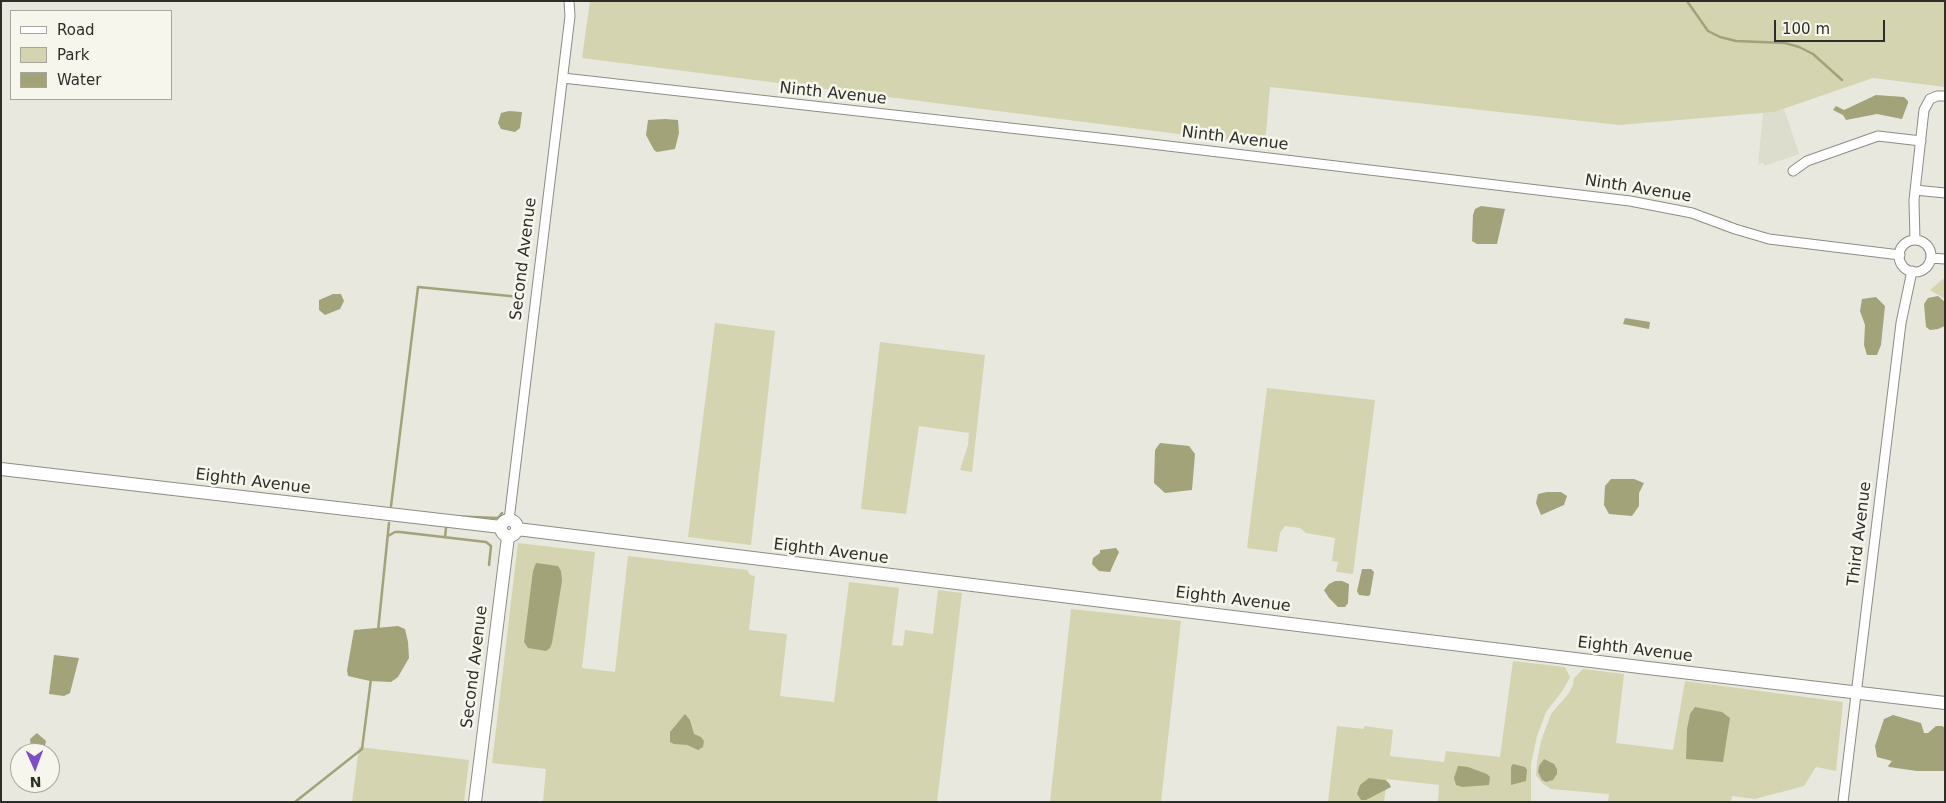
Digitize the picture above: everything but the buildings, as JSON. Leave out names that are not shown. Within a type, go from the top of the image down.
[{"type":"main road","name":"Eighth Avenue","points":[[1,469],[508,528],[1945,703]]},
{"type":"main road","name":"Second Avenue","points":[[475,802],[508,528]]},
{"type":"street","name":"Second Avenue","points":[[508,528],[563,78],[570,16],[569,1]]},
{"type":"street","name":"Ninth Avenue","points":[[563,78],[1630,201],[1692,212],[1735,229],[1769,238],[1900,254]]},
{"type":"street","points":[[1915,240],[1915,190],[1924,110],[1927,102],[1933,97],[1945,96]]},
{"type":"street","points":[[1793,171],[1807,161],[1878,136],[1921,141]]},
{"type":"street","points":[[1915,190],[1945,193]]},
{"type":"street","points":[[1915,240],[1927,245],[1931,258],[1922,270],[1912,271],[1903,265],[1900,254],[1904,244],[1915,240]]},
{"type":"street","points":[[1931,258],[1945,259]]},
{"type":"street","name":"Third Avenue","points":[[1843,802],[1900,328],[1912,271]]},
{"type":"shaded area","points":[[1784,109],[1799,154],[1764,166],[1763,163],[1758,165],[1763,113]]},
{"type":"green space","points":[[590,1],[1945,1],[1945,87],[1873,78],[1774,112],[1619,125],[1270,87],[1265,145],[582,58]]},
{"type":"green space","points":[[1943,279],[1945,280],[1945,299],[1930,290]]},
{"type":"green space","points":[[715,323],[775,331],[751,545],[688,537]]},
{"type":"green space","points":[[880,342],[985,355],[972,472],[960,470],[968,445],[969,433],[919,426],[906,514],[861,509]]},
{"type":"green space","points":[[1267,388],[1375,400],[1353,574],[1336,572],[1338,562],[1332,561],[1335,538],[1306,533],[1300,528],[1285,526],[1280,533],[1277,552],[1247,548]]},
{"type":"green space","points":[[518,543],[595,552],[582,668],[615,672],[628,556],[747,570],[750,575],[755,576],[749,630],[787,634],[780,696],[834,702],[849,582],[899,588],[892,645],[903,646],[905,630],[933,634],[938,590],[962,593],[937,802],[543,802],[546,769],[492,763]]},
{"type":"green space","points":[[1071,609],[1181,621],[1161,802],[1050,802]]},
{"type":"green space","points":[[1513,661],[1565,667],[1570,677],[1563,690],[1546,712],[1537,736],[1531,764],[1531,802],[1438,802],[1439,785],[1387,779],[1384,802],[1328,802],[1337,726],[1364,729],[1364,726],[1393,730],[1390,756],[1444,762],[1446,751],[1500,757]]},
{"type":"green space","points":[[1583,669],[1624,674],[1616,743],[1673,750],[1685,681],[1843,702],[1836,771],[1816,767],[1804,786],[1755,799],[1732,796],[1731,802],[1608,802],[1609,794],[1551,789],[1542,783],[1536,775],[1541,741],[1551,714],[1569,693],[1574,678]]},
{"type":"green space","points":[[359,747],[469,760],[464,802],[352,802]]},
{"type":"water","points":[[1876,95],[1904,97],[1908,103],[1902,119],[1877,114],[1846,120],[1843,115],[1833,110],[1836,106],[1844,110]]},
{"type":"water","points":[[509,111],[522,112],[520,128],[515,132],[501,129],[498,123],[501,113]]},
{"type":"water","points":[[648,120],[678,120],[679,133],[675,149],[657,152],[646,135]]},
{"type":"water","points":[[1481,206],[1505,209],[1497,244],[1477,244],[1472,241],[1473,215],[1475,209]]},
{"type":"water","points":[[333,294],[341,294],[344,301],[340,309],[325,315],[319,310],[319,300]]},
{"type":"water","points":[[1938,296],[1945,302],[1945,326],[1930,330],[1926,327],[1924,304],[1928,298]]},
{"type":"water","points":[[1876,297],[1885,306],[1881,345],[1877,355],[1867,355],[1864,345],[1865,325],[1860,311],[1862,299]]},
{"type":"water","points":[[1625,318],[1650,322],[1649,329],[1623,324]]},
{"type":"water","points":[[1160,443],[1189,446],[1195,454],[1192,490],[1165,493],[1154,483],[1155,450]]},
{"type":"water","points":[[1611,479],[1634,479],[1644,483],[1639,493],[1639,506],[1632,516],[1609,514],[1604,505],[1605,486]]},
{"type":"water","points":[[1561,492],[1567,496],[1564,505],[1541,515],[1536,503],[1538,494]]},
{"type":"water","points":[[1116,548],[1119,552],[1110,572],[1099,571],[1092,564],[1093,558],[1100,553],[1100,550]]},
{"type":"water","points":[[536,563],[558,566],[561,571],[562,581],[552,643],[546,651],[528,648],[524,642],[533,571]]},
{"type":"water","points":[[1362,569],[1371,569],[1374,572],[1370,595],[1368,596],[1359,595],[1357,591]]},
{"type":"water","points":[[1335,581],[1349,584],[1348,603],[1345,607],[1338,607],[1324,590]]},
{"type":"water","points":[[398,626],[405,629],[409,658],[398,677],[391,682],[370,681],[348,676],[347,670],[354,630]]},
{"type":"water","points":[[54,655],[79,658],[70,693],[64,696],[49,694]]},
{"type":"water","points":[[1695,707],[1722,712],[1730,718],[1723,762],[1686,759],[1687,729],[1690,714]]},
{"type":"water","points":[[685,714],[690,720],[694,734],[701,737],[704,741],[703,747],[698,750],[687,745],[670,742],[670,732]]},
{"type":"water","points":[[1893,715],[1921,723],[1924,733],[1928,733],[1936,726],[1945,728],[1945,771],[1917,771],[1889,767],[1892,761],[1877,757],[1875,746],[1884,719]]},
{"type":"water","points":[[37,733],[46,741],[46,743],[30,743],[30,739]]},
{"type":"water","points":[[1544,759],[1554,764],[1557,769],[1557,774],[1553,780],[1546,782],[1542,780],[1538,772],[1539,766]]},
{"type":"water","points":[[1513,764],[1525,767],[1527,770],[1526,781],[1511,785],[1511,767]]},
{"type":"water","points":[[1458,766],[1468,767],[1487,774],[1490,777],[1489,785],[1462,787],[1456,785],[1454,778]]},
{"type":"water","points":[[1369,778],[1385,780],[1391,787],[1366,800],[1361,800],[1357,794],[1360,785]]},
{"type":"waterway","points":[[1687,1],[1708,31],[1720,37],[1736,41],[1785,43],[1799,47],[1813,54],[1842,80]]},
{"type":"waterway","points":[[391,506],[418,287],[520,297]]},
{"type":"waterway","points":[[447,516],[498,518],[502,513]]},
{"type":"waterway","points":[[378,631],[389,523]]},
{"type":"waterway","points":[[445,537],[446,528]]},
{"type":"waterway","points":[[388,536],[395,532],[400,532],[486,542],[491,546],[489,565]]},
{"type":"waterway","points":[[295,802],[362,749],[371,679]]}]
